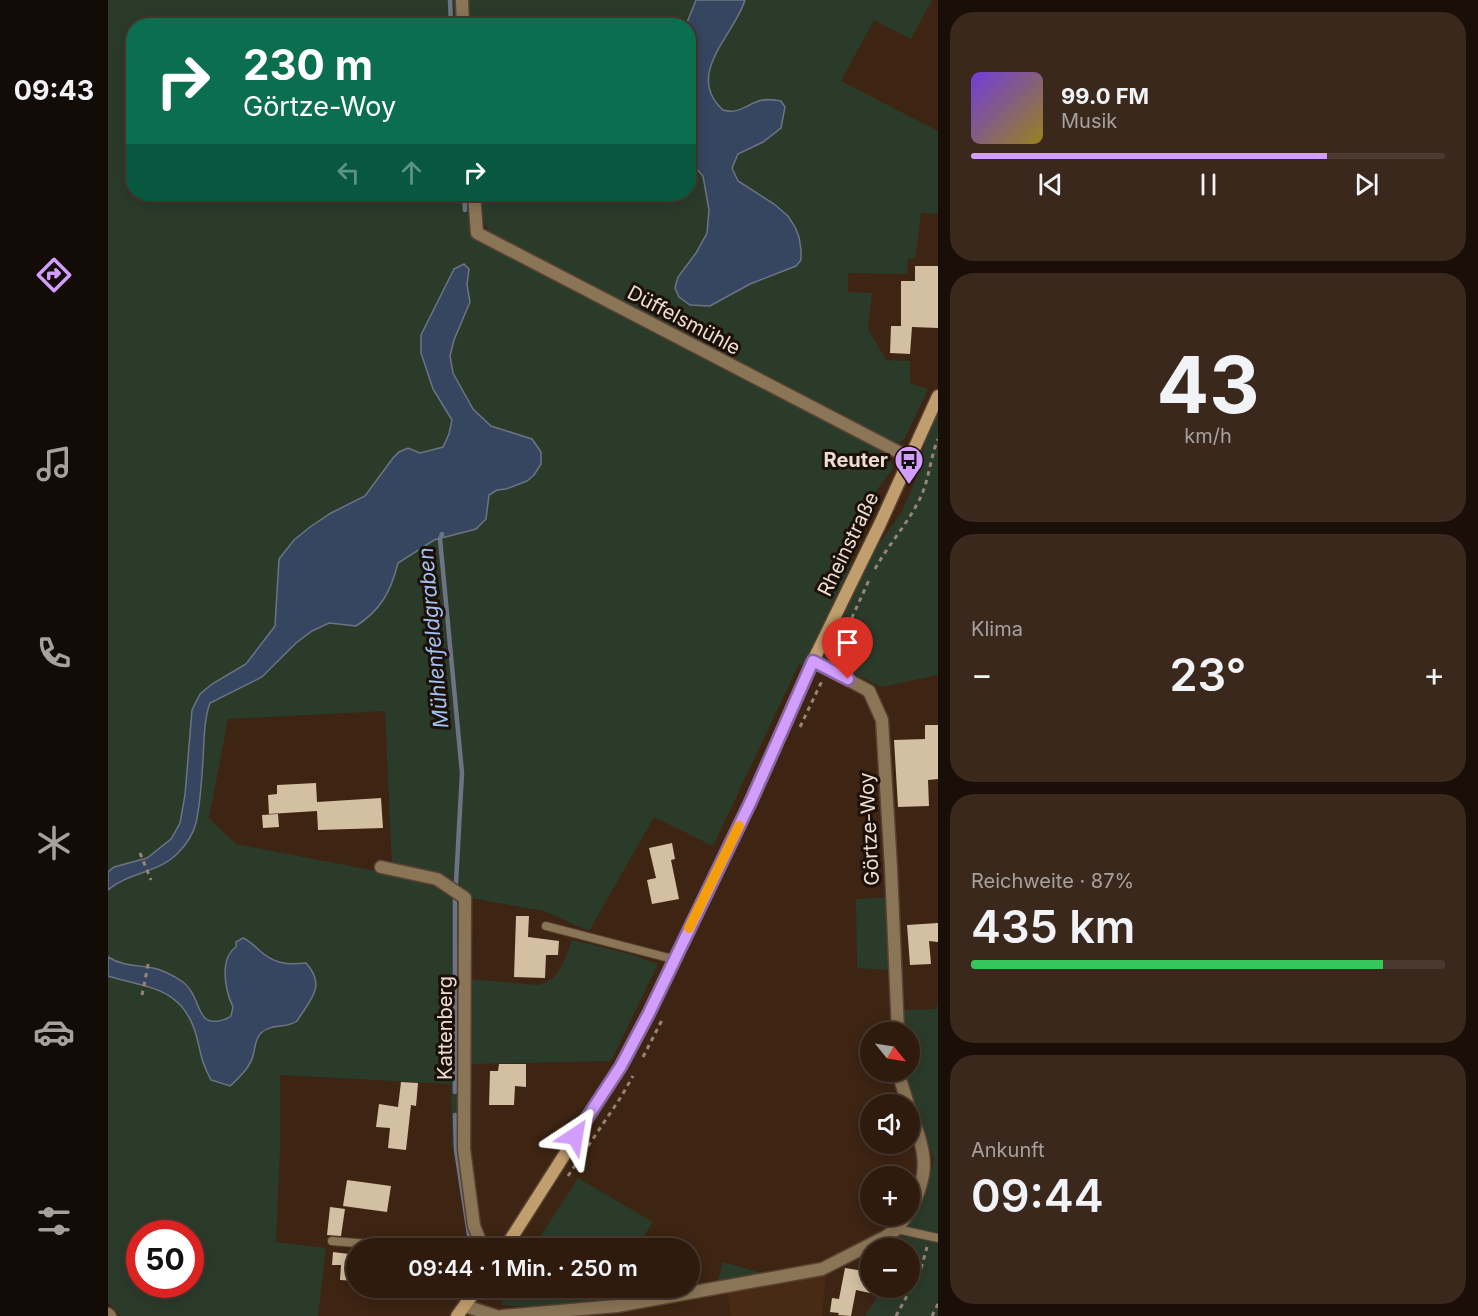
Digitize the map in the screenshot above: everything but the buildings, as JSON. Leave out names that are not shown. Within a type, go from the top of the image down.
[{"type":"main road","name":"Rheinstraße","points":[[511,1238],[621,1066],[751,801],[813,661],[880,524],[938,396]]},
{"type":"main road","points":[[462,1313],[471,1298]]},
{"type":"street","points":[[462,0],[463,18]]},
{"type":"street","name":"Düffelsmühle","points":[[475,201],[477,233],[910,458]]},
{"type":"street","name":"Görtze-Woy","points":[[813,661],[868,691],[882,720],[898,1022]]},
{"type":"street","name":"Kattenberg","points":[[381,867],[436,879],[465,898],[464,1149],[474,1226],[479,1238]]},
{"type":"street","points":[[920,1139],[924,1152],[924,1172],[920,1190]]},
{"type":"street","points":[[502,1316],[617,1306],[822,1269],[899,1226]]},
{"type":"street","points":[[462,1313],[496,1316]]},
{"type":"lane","points":[[546,926],[673,959]]},
{"type":"lane","points":[[897,1229],[934,1238]]},
{"type":"lane","points":[[332,1242],[346,1243]]},
{"type":"path","points":[[140,853],[151,880]]},
{"type":"path","points":[[142,995],[149,960]]},
{"type":"path","points":[[896,1316],[920,1272],[934,1238]]},
{"type":"path","points":[[932,1316],[938,1304]]},
{"type":"shaded area","points":[[826,1275],[822,1316],[731,1316],[727,1292]]},
{"type":"green space","points":[[108,0],[458,0],[459,18],[126,18],[126,201],[469,201],[471,226],[888,452],[893,468],[874,494],[860,524],[850,567],[804,666],[799,664],[713,846],[654,817],[589,931],[544,911],[470,898],[392,865],[385,711],[228,719],[209,818],[236,844],[418,879],[437,885],[458,899],[459,1147],[452,1147],[451,1084],[280,1075],[276,1242],[326,1248],[318,1316],[120,1316],[108,1302]]},
{"type":"green space","points":[[469,0],[932,0],[911,39],[874,20],[841,81],[938,131],[938,214],[921,213],[915,259],[908,258],[907,274],[848,273],[848,292],[872,293],[868,329],[886,360],[910,361],[910,383],[928,389],[904,440],[892,444],[496,239],[487,228],[483,218],[482,201],[696,201],[696,18],[470,18]]},
{"type":"green space","points":[[938,410],[938,675],[882,687],[840,667],[834,677],[816,672],[869,558],[901,513],[915,482],[928,432]]},
{"type":"green space","points":[[887,897],[890,970],[857,968],[856,899]]},
{"type":"green space","points":[[572,940],[630,954],[658,964],[611,1061],[470,1064],[468,979],[539,985],[557,973]]},
{"type":"green space","points":[[938,1004],[938,1316],[865,1316],[876,1298],[920,1298],[920,1238],[897,1238],[908,1226],[920,1226],[920,1204],[927,1191],[934,1159],[920,1120],[920,1094],[911,1094],[906,1082],[920,1082],[920,1022],[904,1022],[903,1010],[936,1009]]},
{"type":"green space","points":[[578,1178],[653,1222],[643,1238],[539,1238]]},
{"type":"green space","points":[[723,1262],[764,1274],[717,1283]]},
{"type":"green space","points":[[504,1298],[604,1298],[601,1302],[535,1307],[501,1305]]},
{"type":"water","points":[[696,0],[745,0],[715,55],[708,83],[712,96],[723,110],[737,111],[765,100],[781,101],[785,107],[781,128],[763,142],[738,154],[732,168],[738,181],[774,204],[788,216],[799,237],[801,250],[801,260],[796,266],[750,284],[710,306],[690,305],[679,297],[675,288],[678,277],[696,253],[707,233],[709,210],[703,176],[696,168],[696,18],[689,18]]},
{"type":"water","points":[[464,264],[469,269],[467,285],[470,302],[454,340],[450,356],[453,373],[473,409],[491,426],[532,439],[541,452],[541,464],[527,481],[497,490],[489,495],[486,519],[476,529],[434,540],[398,563],[384,599],[365,620],[356,626],[329,623],[312,631],[296,643],[262,677],[210,703],[205,725],[199,804],[191,836],[169,861],[116,884],[108,890],[108,872],[114,867],[147,858],[171,839],[180,823],[185,795],[192,710],[200,694],[212,684],[246,664],[275,626],[279,559],[294,540],[310,527],[331,513],[365,496],[399,452],[408,448],[420,453],[443,447],[452,420],[433,389],[421,353],[421,335],[454,269]]},
{"type":"water","points":[[243,938],[275,961],[293,964],[306,963],[312,971],[316,986],[311,999],[297,1021],[270,1028],[259,1035],[249,1064],[230,1086],[211,1080],[189,1016],[180,1005],[160,991],[108,976],[108,957],[124,964],[157,969],[183,982],[191,991],[205,1018],[218,1021],[231,1016],[233,1007],[226,984],[225,967],[227,959],[236,947],[236,942]]},
{"type":"waterway","name":"Mühlenfeldgraben","points":[[450,0],[451,18]]},
{"type":"waterway","name":"Mühlenfeldgraben","points":[[464,201],[465,210]]},
{"type":"waterway","name":"Mühlenfeldgraben","points":[[442,534],[440,539],[462,773],[456,883]]},
{"type":"waterway","name":"Mühlenfeldgraben","points":[[455,898],[455,1092]]},
{"type":"waterway","name":"Mühlenfeldgraben","points":[[455,1115],[456,1150],[469,1238]]},
{"type":"slow traffic","points":[[689,928],[739,826]]},
{"type":"place","name":"Reuter","points":[[909,486]]},
{"type":"route","points":[[575,1136],[621,1066],[649,1013],[751,801],[813,661],[848,679]]}]
